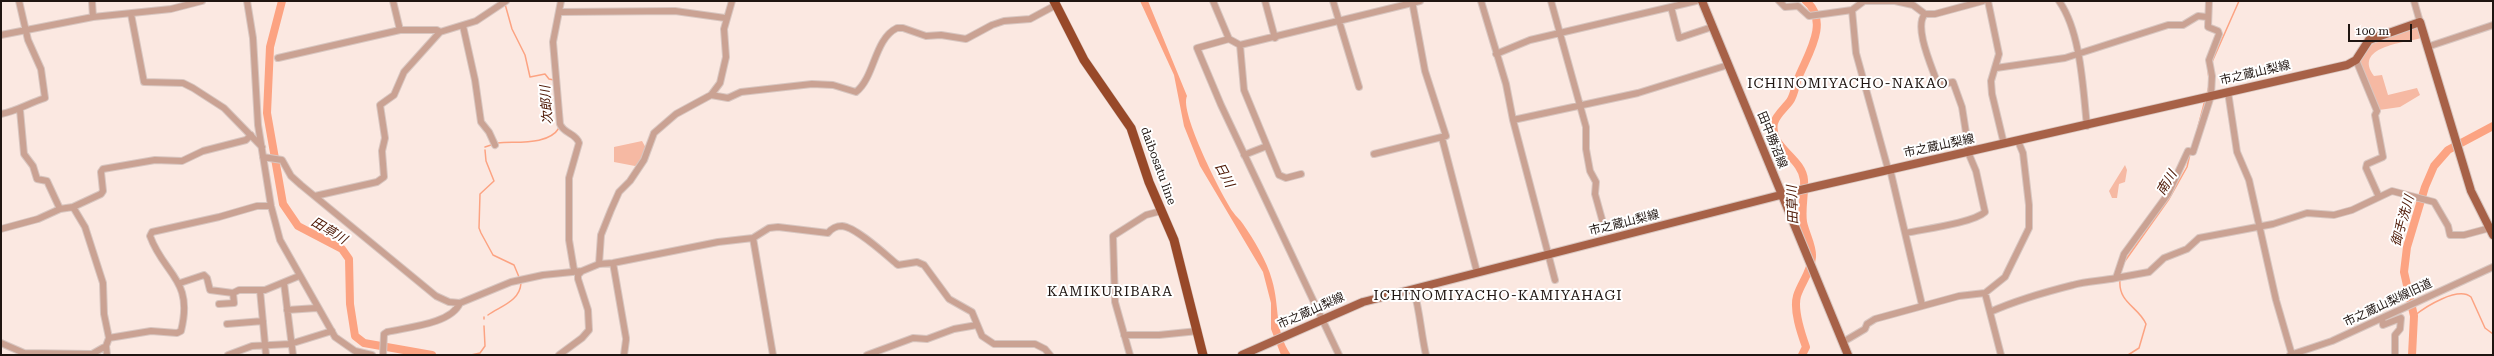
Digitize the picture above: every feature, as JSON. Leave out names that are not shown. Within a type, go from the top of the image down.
[{"type":"highway","name":"daibosatu line","points":[[1055,3],[1084,60],[1128,122],[1161,211],[1174,240],[1203,355]]},
{"type":"main road","name":"田中勝沼線","points":[[1702,1],[1848,355]]},
{"type":"main road","points":[[2356,60],[2369,40],[2420,22],[2453,136],[2471,191],[2491,232]]},
{"type":"main road","name":"市之蔵山梨線","points":[[1242,355],[1362,302],[1414,291],[1477,272],[1796,191],[2087,126],[2347,65],[2356,60]]},
{"type":"street","points":[[1,114],[20,110],[31,102],[45,98],[41,69],[34,56],[19,1]]},
{"type":"street","points":[[92,1],[93,17]]},
{"type":"street","points":[[1,35],[93,17],[131,14],[202,1]]},
{"type":"street","points":[[247,1],[253,38],[256,106],[262,147],[266,157],[271,206],[280,240],[317,308],[332,331],[345,345],[356,351],[372,355]]},
{"type":"street","points":[[393,1],[400,30]]},
{"type":"street","points":[[315,196],[377,182],[384,177],[382,150],[384,138],[380,105],[394,95],[404,72],[440,32],[452,27],[463,26],[476,21],[506,1]]},
{"type":"street","points":[[561,1],[553,42],[560,124],[562,129],[575,136],[579,143],[569,178],[569,240],[574,270]]},
{"type":"street","points":[[598,264],[601,235],[611,210],[619,192],[630,181],[644,160],[654,133],[676,114],[711,95],[720,83],[726,57],[724,29],[732,1]]},
{"type":"street","points":[[1213,1],[1230,39],[1240,45],[1275,38],[1339,20],[1420,1]]},
{"type":"street","points":[[1265,1],[1275,38]]},
{"type":"street","points":[[1333,1],[1359,87]]},
{"type":"street","points":[[1481,1],[1506,84],[1513,120],[1555,280]]},
{"type":"street","points":[[1551,1],[1586,127],[1586,149],[1590,171],[1596,182],[1596,194],[1603,223]]},
{"type":"street","points":[[1496,54],[1530,40],[1561,34],[1696,1]]},
{"type":"street","points":[[1779,1],[1785,7],[1798,6],[1810,16],[1820,13],[1852,10],[1862,2],[1895,1],[1913,5],[1925,14],[1942,14],[1983,1]]},
{"type":"street","points":[[1988,1],[1998,46],[1996,68],[1991,81],[1992,94],[2004,144]]},
{"type":"street","points":[[2059,1],[2069,17],[2077,55],[2087,126]]},
{"type":"street","points":[[2116,277],[2124,254],[2168,194],[2191,152],[2208,97],[2212,76],[2209,60],[2219,34],[2218,31],[2208,27],[2207,17],[2209,1]]},
{"type":"street","points":[[2414,1],[2420,22]]},
{"type":"street","points":[[1374,154],[1446,136],[1425,71],[1412,2]]},
{"type":"street","points":[[711,95],[728,98],[741,92],[812,84],[833,85],[856,92],[867,76],[885,41],[898,28],[903,28],[926,36],[941,35],[966,39],[992,25],[1004,21],[1030,19],[1055,3]]},
{"type":"street","points":[[1671,7],[1679,38],[1712,27]]},
{"type":"street","points":[[1852,10],[1856,53],[1906,233],[1922,305]]},
{"type":"street","points":[[560,12],[674,11],[726,18]]},
{"type":"street","points":[[131,14],[144,82],[183,83],[224,108],[262,147]]},
{"type":"street","points":[[1906,233],[1945,225],[1985,212],[1976,171],[1969,152],[1962,107],[1953,82],[1938,85],[1923,39],[1921,22],[1925,14]]},
{"type":"street","points":[[1996,68],[2007,68],[2077,55],[2146,31],[2168,25],[2183,25],[2198,16],[2207,17]]},
{"type":"street","points":[[2427,46],[2493,25]]},
{"type":"street","points":[[463,26],[475,80],[481,122],[489,132],[495,145]]},
{"type":"street","points":[[278,58],[400,30],[437,30],[440,32]]},
{"type":"street","points":[[1230,39],[1198,48],[1244,155],[1339,355]]},
{"type":"street","points":[[1240,45],[1244,90],[1279,175],[1286,178],[1301,174]]},
{"type":"street","points":[[2356,60],[2377,111],[2375,115],[2383,157],[2367,164],[2366,168],[2379,197]]},
{"type":"street","points":[[1513,120],[1580,104],[1638,93],[1694,77],[1728,65]]},
{"type":"street","points":[[2228,92],[2237,152],[2249,180],[2258,226],[2291,355]]},
{"type":"street","points":[[20,110],[24,154],[30,161],[37,179],[47,181],[60,209]]},
{"type":"street","points":[[1,230],[60,209],[73,207],[101,194],[103,191],[101,172],[103,169],[155,160],[182,161],[203,151],[246,140],[251,135]]},
{"type":"street","points":[[1442,138],[1477,272]]},
{"type":"street","points":[[1843,342],[1865,329],[1867,324],[1875,319],[1959,296],[1984,293],[2004,278],[2029,228],[2029,205],[2023,153],[2018,141]]},
{"type":"street","points":[[1244,155],[1267,146]]},
{"type":"street","points":[[266,157],[282,160],[291,176],[436,296],[449,302],[460,303],[511,282],[574,270],[582,271]]},
{"type":"street","points":[[1990,312],[2020,299],[2074,284],[2097,282],[2116,277],[2150,272],[2164,258],[2187,250],[2200,238],[2258,226],[2307,213],[2334,215],[2352,210],[2392,191],[2411,195],[2436,204],[2448,226],[2450,234],[2491,232]]},
{"type":"street","points":[[109,338],[151,331],[177,333],[181,331],[183,292],[180,283],[153,244],[150,236],[152,232],[219,217],[257,206],[271,206]]},
{"type":"street","points":[[73,207],[85,227],[103,283],[104,314],[109,338],[106,346],[107,355]]},
{"type":"street","points":[[1130,355],[1115,302],[1113,236],[1146,215],[1161,211]]},
{"type":"street","points":[[558,355],[582,338],[589,330],[588,310],[578,280],[578,275],[582,271],[598,264],[613,263],[753,238],[769,228],[778,226],[828,232],[833,227],[842,226],[855,232],[898,265],[917,262],[924,265],[950,299],[972,312],[982,336],[994,344],[1035,344],[1046,349],[1050,355]]},
{"type":"street","points":[[753,238],[773,355]]},
{"type":"street","points":[[613,263],[626,339],[624,355]]},
{"type":"street","name":"市之蔵山梨線旧道","points":[[2291,355],[2332,341],[2493,267]]},
{"type":"street","points":[[180,283],[204,275],[210,290],[233,293],[239,290],[260,290],[284,283],[299,276]]},
{"type":"street","points":[[284,283],[290,344],[293,355]]},
{"type":"street","points":[[260,290],[266,355]]},
{"type":"street","points":[[1414,291],[1421,318],[1420,327],[1426,355]]},
{"type":"street","points":[[220,304],[234,303],[233,293]]},
{"type":"street","points":[[1984,293],[2001,355]]},
{"type":"street","points":[[382,353],[384,338],[387,332],[430,324],[451,314],[460,303]]},
{"type":"street","points":[[287,310],[317,308]]},
{"type":"street","points":[[2382,318],[2383,325],[2400,318],[2400,329],[2396,335],[2395,355]]},
{"type":"street","points":[[227,324],[263,322]]},
{"type":"street","points":[[867,355],[913,338],[933,338],[954,329],[977,325]]},
{"type":"street","points":[[228,355],[252,346],[290,344],[332,331]]},
{"type":"street","points":[[1124,335],[1158,335],[1198,331]]},
{"type":"street","points":[[1,343],[24,353],[34,354],[92,354],[106,346]]},
{"type":"shaded area","points":[[1140,1],[1148,1],[1187,96],[1186,105],[1189,119],[1203,154],[1234,214],[1242,222],[1267,265],[1272,280],[1282,337],[1291,355],[1281,355],[1271,329],[1271,303],[1263,272],[1200,166],[1184,126],[1174,75]]},
{"type":"shaded area","points":[[2416,27],[2419,29],[2421,38],[2383,48],[2375,53],[2370,59],[2369,66],[2374,76],[2382,75],[2388,95],[2417,88],[2420,95],[2400,107],[2379,110],[2360,65],[2363,56],[2368,48],[2382,38]]},
{"type":"shaded area","points":[[642,141],[646,148],[640,163],[635,166],[614,162],[614,147]]},
{"type":"shaded area","points":[[2125,165],[2127,170],[2125,182],[2119,184],[2117,198],[2112,198],[2109,191]]},
{"type":"waterway","name":"田草川","points":[[282,1],[270,47],[267,113],[283,204],[298,226],[342,249],[349,259],[350,304],[355,336],[364,343],[432,355]]},
{"type":"waterway","name":"田草川","points":[[1802,355],[1806,347],[1798,322],[1796,302],[1799,291],[1810,268],[1812,257],[1811,248],[1803,222],[1802,212],[1804,180],[1798,165],[1776,139],[1774,123],[1779,114],[1792,98],[1815,38],[1817,28],[1816,18],[1813,9],[1806,1]]},
{"type":"waterway","name":"南川","points":[[2212,62],[2239,1]]},
{"type":"waterway","name":"次郎川","points":[[505,4],[512,29],[525,55],[530,77],[545,74],[549,79],[554,80]]},
{"type":"waterway","name":"南川","points":[[2208,69],[2209,81]]},
{"type":"waterway","name":"南川","points":[[2207,94],[2209,86]]},
{"type":"waterway","name":"南川","points":[[2198,127],[2205,100]]},
{"type":"waterway","name":"御手洗川","points":[[2412,355],[2414,316],[2404,272],[2407,247],[2425,187],[2434,166],[2448,150],[2493,126]]},
{"type":"waterway","name":"次郎川","points":[[498,143],[531,142],[547,138],[554,134],[559,128]]},
{"type":"waterway","name":"次郎川","points":[[485,147],[491,145]]},
{"type":"waterway","name":"次郎川","points":[[485,150],[486,161],[494,181],[480,194],[479,228],[493,255],[514,265],[519,277]]},
{"type":"waterway","name":"南川","points":[[2125,261],[2169,199],[2187,167],[2190,154]]},
{"type":"waterway","name":"南川","points":[[2120,280],[2122,294],[2139,313],[2146,324],[2139,348],[2128,355]]},
{"type":"waterway","name":"次郎川","points":[[488,315],[514,299],[520,289],[521,283]]},
{"type":"waterway","points":[[2414,316],[2433,303],[2442,299],[2458,294],[2465,294],[2471,297],[2485,328],[2493,334]]},
{"type":"waterway","name":"次郎川","points":[[471,355],[480,353],[485,346],[484,326]]},
{"type":"district","name":"ICHINOMIYACHO-NAKAO","points":[[1848,84]]},
{"type":"district","name":"KAMIKURIBARA","points":[[1110,292]]},
{"type":"district","name":"ICHINOMIYACHO-KAMIYAHAGI","points":[[1498,296]]},
{"type":"water label","name":"日川","points":[[1224,175]]}]
